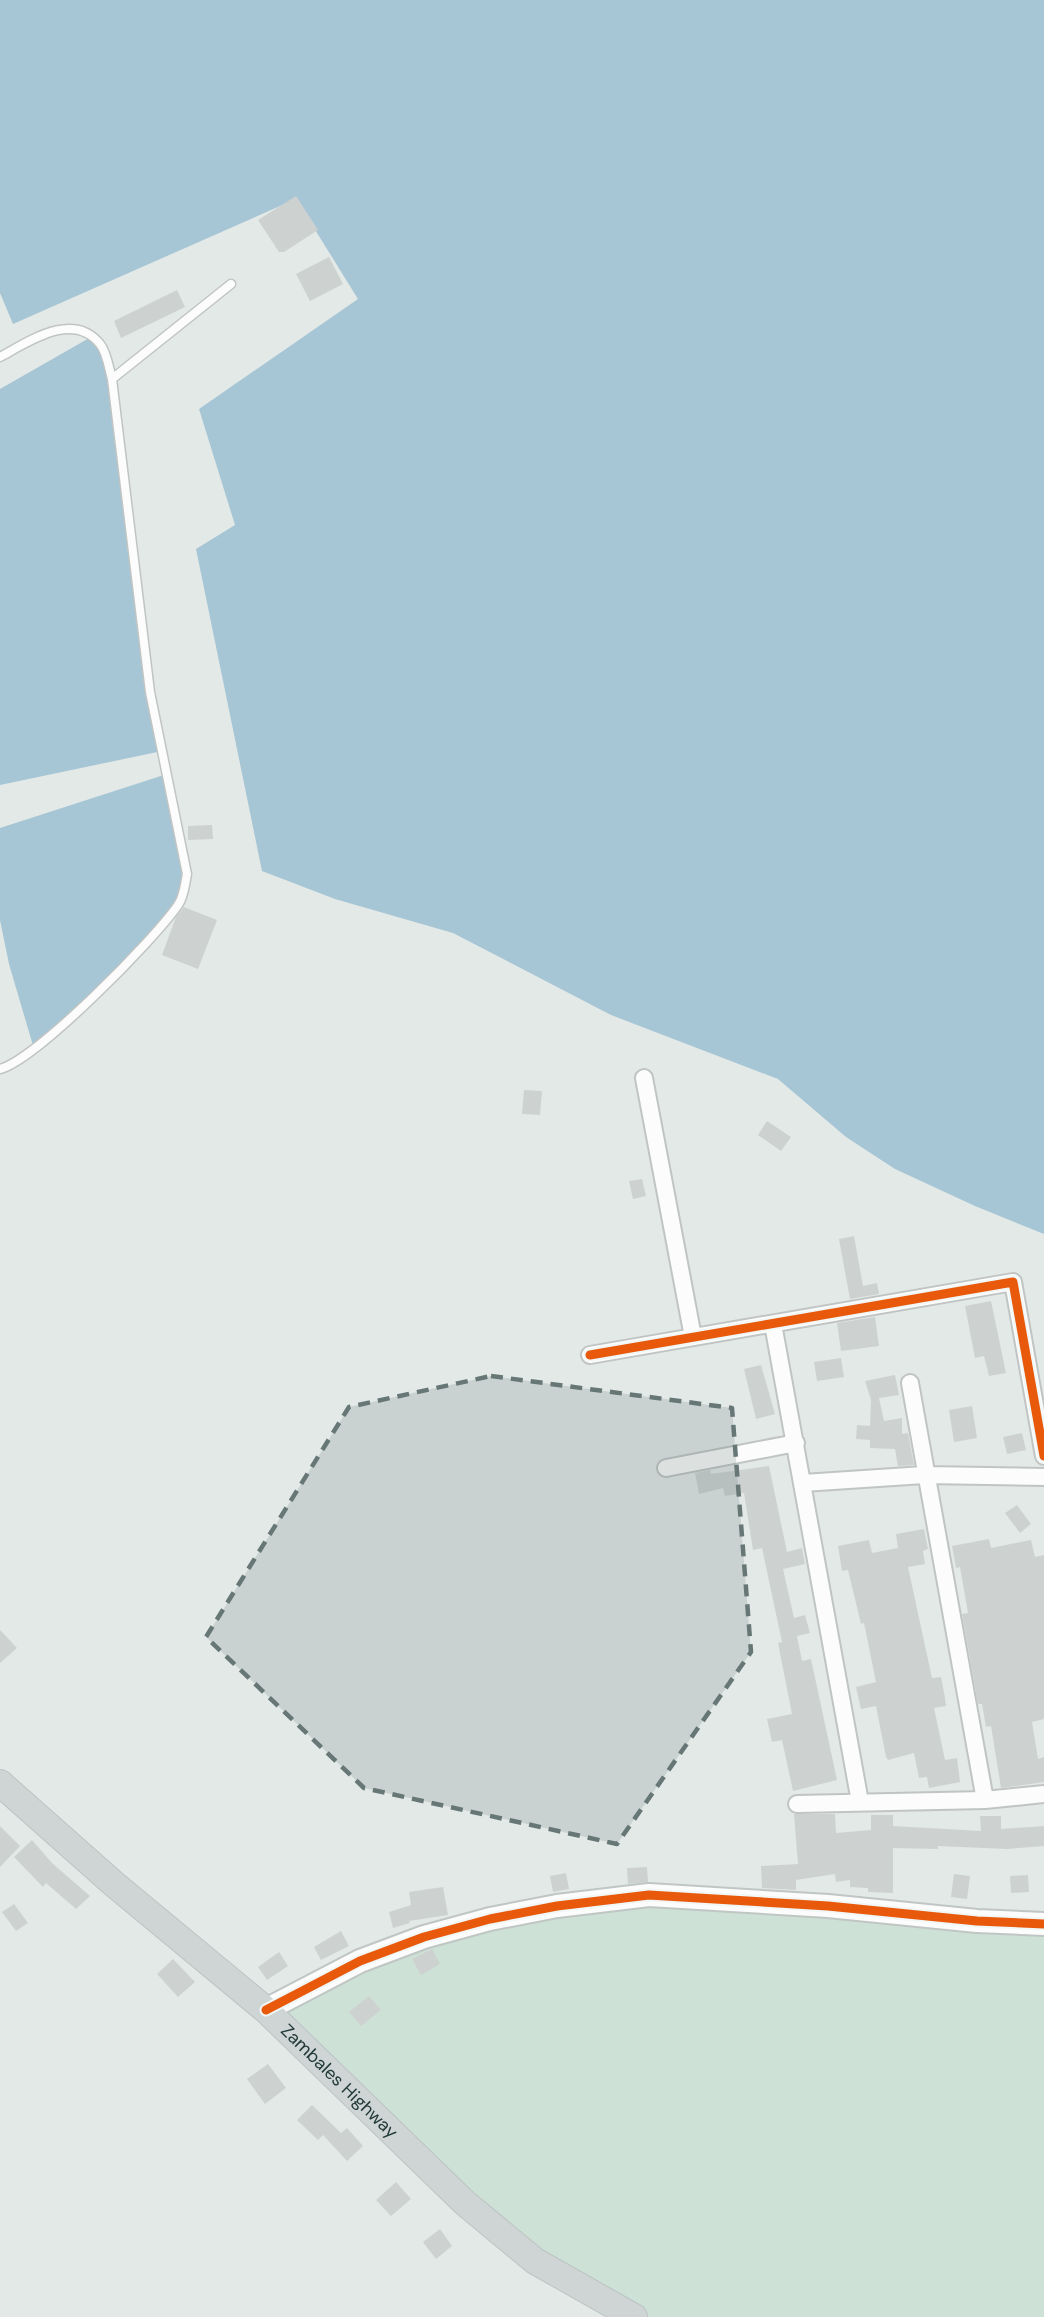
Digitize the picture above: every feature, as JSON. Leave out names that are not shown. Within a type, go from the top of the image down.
[{"type":"main road","name":"Zambales Highway","points":[[0,1783],[114,1884],[266,2010],[457,2195],[500,2232],[535,2261],[633,2317]]},
{"type":"street","points":[[645,1078],[693,1337]]},
{"type":"street","points":[[590,1355],[1012,1282],[1044,1456]]},
{"type":"street","points":[[773,1324],[804,1483],[860,1802]]},
{"type":"street","points":[[910,1383],[924,1475],[985,1800]]},
{"type":"street","points":[[666,1468],[796,1443]]},
{"type":"street","points":[[804,1483],[924,1475],[1044,1477]]},
{"type":"street","points":[[797,1804],[985,1800],[1044,1794]]},
{"type":"street","points":[[266,2010],[360,1960],[424,1937],[490,1919],[557,1906],[649,1895],[828,1906],[977,1921],[1044,1924]]},
{"type":"lane","points":[[112,379],[231,284]]},
{"type":"lane","points":[[0,357],[48,331],[79,329],[100,344],[112,379],[150,692],[187,874],[181,902],[158,932],[50,1037],[9,1067],[0,1069]]},
{"type":"highlighted area","points":[[491,1376],[732,1408],[751,1652],[617,1844],[364,1788],[206,1637],[349,1407]]},
{"type":"green space","points":[[649,1895],[1044,1924],[1044,2317],[634,2317],[535,2261],[266,2010],[424,1937]]},
{"type":"water","points":[[0,0],[1044,0],[1044,1234],[975,1206],[895,1169],[846,1137],[778,1079],[611,1015],[453,933],[335,899],[262,871],[196,549],[235,525],[199,409],[358,299],[296,199],[13,324],[0,293]]},
{"type":"water","points":[[91,337],[101,344],[112,379],[162,751],[0,785],[0,389]]},
{"type":"water","points":[[167,774],[187,874],[181,902],[158,932],[34,1049],[9,964],[0,920],[0,828]]},
{"type":"building","points":[[296,196],[318,230],[284,252],[279,252],[258,220]]},
{"type":"building","points":[[329,257],[343,284],[310,301],[296,274]]},
{"type":"building","points":[[177,290],[185,307],[121,338],[114,321]]},
{"type":"building","points":[[212,825],[213,839],[188,840],[188,826]]},
{"type":"building","points":[[184,907],[217,920],[198,969],[162,955],[176,917]]},
{"type":"building","points":[[524,1090],[542,1091],[540,1115],[522,1114]]},
{"type":"building","points":[[767,1121],[791,1137],[781,1151],[758,1135]]},
{"type":"building","points":[[642,1179],[646,1196],[633,1199],[629,1181]]},
{"type":"building","points":[[854,1236],[863,1286],[877,1283],[879,1294],[850,1299],[839,1239]]},
{"type":"building","points":[[991,1301],[1006,1373],[989,1376],[984,1356],[975,1358],[965,1306]]},
{"type":"building","points":[[875,1317],[879,1346],[841,1351],[837,1323]]},
{"type":"building","points":[[841,1358],[844,1377],[817,1381],[814,1362]]},
{"type":"building","points":[[761,1365],[775,1414],[756,1419],[744,1369]]},
{"type":"building","points":[[895,1375],[899,1395],[879,1398],[884,1421],[902,1418],[902,1434],[908,1433],[914,1465],[898,1466],[895,1449],[870,1448],[870,1440],[856,1439],[857,1425],[870,1426],[871,1400],[865,1381]]},
{"type":"building","points":[[972,1406],[977,1438],[954,1442],[949,1410]]},
{"type":"building","points":[[1022,1433],[1026,1450],[1007,1454],[1003,1437]]},
{"type":"building","points":[[769,1466],[787,1552],[802,1548],[805,1564],[783,1569],[794,1618],[805,1615],[810,1633],[797,1636],[802,1661],[811,1659],[837,1780],[793,1791],[782,1740],[772,1742],[767,1719],[792,1714],[778,1643],[782,1642],[762,1548],[753,1550],[744,1493],[725,1496],[723,1488],[699,1494],[695,1473],[710,1470],[711,1474]]},
{"type":"building","points":[[1017,1505],[1031,1524],[1020,1533],[1005,1513]]},
{"type":"building","points":[[924,1529],[928,1549],[923,1551],[925,1564],[908,1567],[932,1678],[941,1677],[946,1706],[934,1708],[945,1760],[957,1758],[960,1782],[929,1788],[927,1777],[919,1778],[914,1753],[888,1760],[886,1757],[876,1706],[861,1709],[856,1687],[876,1682],[864,1623],[861,1624],[848,1570],[842,1571],[838,1546],[869,1540],[872,1553],[898,1548],[896,1534]]},
{"type":"building","points":[[989,1539],[991,1548],[1031,1540],[1035,1557],[1044,1555],[1044,1719],[1032,1722],[1038,1759],[1044,1757],[1044,1782],[1001,1788],[991,1726],[986,1727],[982,1704],[978,1704],[962,1614],[968,1613],[960,1567],[956,1568],[952,1546]]},
{"type":"building","points":[[0,1630],[17,1648],[0,1663]]},
{"type":"building","points":[[794,1814],[835,1814],[836,1833],[871,1830],[871,1815],[893,1815],[893,1826],[981,1831],[980,1816],[1001,1816],[1001,1829],[1044,1826],[1044,1846],[1007,1849],[938,1846],[938,1849],[893,1848],[893,1893],[868,1892],[868,1888],[850,1887],[850,1880],[836,1882],[835,1874],[796,1880],[796,1890],[762,1888],[761,1866],[798,1864]]},
{"type":"building","points":[[0,1826],[20,1846],[0,1867]]},
{"type":"building","points":[[32,1840],[52,1863],[90,1896],[76,1909],[46,1883],[43,1887],[14,1857]]},
{"type":"building","points":[[647,1867],[648,1882],[628,1884],[627,1868]]},
{"type":"building","points":[[566,1873],[569,1889],[553,1892],[550,1876]]},
{"type":"building","points":[[954,1874],[970,1876],[967,1899],[951,1897]]},
{"type":"building","points":[[1028,1875],[1029,1892],[1011,1893],[1010,1876]]},
{"type":"building","points":[[443,1887],[448,1915],[409,1921],[410,1923],[393,1928],[389,1912],[411,1905],[409,1892]]},
{"type":"building","points":[[14,1904],[28,1923],[16,1931],[2,1912]]},
{"type":"building","points":[[341,1931],[349,1946],[321,1960],[314,1947]]},
{"type":"building","points":[[432,1949],[440,1964],[421,1975],[412,1959]]},
{"type":"building","points":[[279,1952],[288,1966],[267,1980],[258,1967]]},
{"type":"building","points":[[173,1959],[195,1982],[178,1997],[157,1974]]},
{"type":"building","points":[[369,1996],[381,2010],[361,2026],[349,2012]]},
{"type":"building","points":[[268,2064],[286,2088],[265,2104],[247,2079]]},
{"type":"building","points":[[312,2105],[341,2133],[347,2128],[363,2146],[347,2161],[323,2135],[318,2140],[297,2120]]},
{"type":"building","points":[[396,2182],[411,2199],[391,2216],[376,2200]]},
{"type":"building","points":[[440,2229],[452,2246],[436,2259],[423,2242]]},
{"type":"cycle path","points":[[590,1355],[1013,1282],[1044,1456]]},
{"type":"cycle path","points":[[266,2010],[360,1961],[424,1937],[490,1919],[557,1906],[649,1895],[828,1906],[977,1921],[1044,1924]]}]
